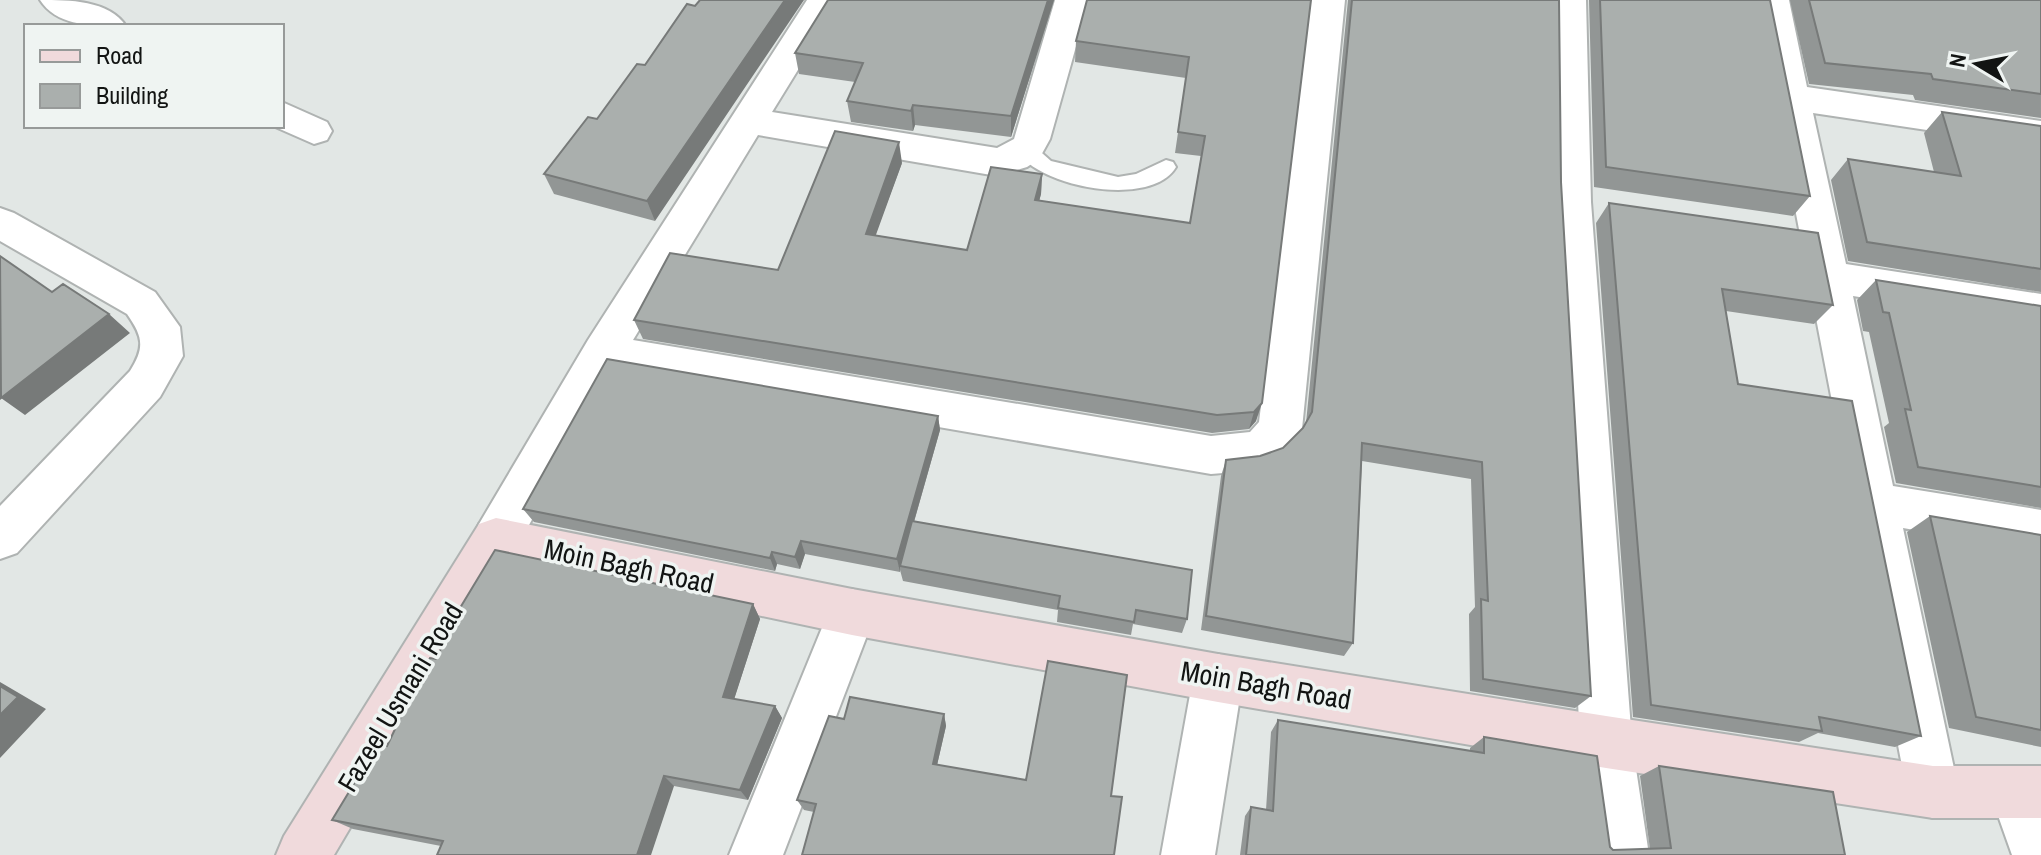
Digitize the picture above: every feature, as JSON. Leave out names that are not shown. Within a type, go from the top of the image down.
[{"type":"street","points":[[57,0],[105,24]]},
{"type":"street","points":[[496,539],[603,352],[824,0]]},
{"type":"street","points":[[749,121],[997,162],[1014,159],[1027,151],[1072,0]]},
{"type":"street","points":[[603,352],[1211,455],[1262,450],[1280,429],[1328,0]]},
{"type":"street","points":[[1569,0],[1588,205],[1606,742],[1622,855]]},
{"type":"street","points":[[1772,0],[1792,97],[1814,250],[1876,503],[1933,792]]},
{"type":"street","points":[[1792,97],[2041,134]]},
{"type":"street","points":[[0,223],[141,303],[159,327],[162,356],[145,384],[0,538]]},
{"type":"street","points":[[1814,250],[2041,310]]},
{"type":"street","points":[[1876,503],[2041,531]]},
{"type":"street","name":"Moin Bagh Road","points":[[496,539],[852,612],[1218,678],[1933,792],[2028,793]]},
{"type":"street","name":"Fazeel Usmani Road","points":[[303,855],[496,539]]},
{"type":"street","points":[[756,855],[852,612]]},
{"type":"street","points":[[1188,855],[1218,678]]},
{"type":"street","points":[[2028,793],[2039,855]]},
{"type":"lane","points":[[1027,151],[1044,167],[1118,185],[1141,181],[1166,167]]},
{"type":"building","points":[[700,0],[785,0],[647,201],[544,174],[588,117],[597,119],[637,64],[645,65],[687,4],[695,6]]},
{"type":"building","points":[[828,0],[1048,0],[1011,116],[913,105],[911,111],[847,101],[863,63],[795,53]]},
{"type":"building","points":[[1087,0],[1311,0],[1262,403],[1254,412],[1217,415],[634,320],[670,253],[778,270],[835,131],[899,142],[866,234],[967,250],[991,167],[1042,174],[1035,200],[1190,223],[1205,136],[1178,132],[1189,57],[1076,41]]},
{"type":"building","points":[[1352,0],[1559,0],[1561,182],[1591,696],[1483,679],[1481,599],[1488,601],[1482,462],[1362,443],[1353,643],[1206,616],[1226,460],[1260,456],[1283,448],[1303,428],[1312,412]]},
{"type":"building","points":[[1600,0],[1770,0],[1810,196],[1606,167]]},
{"type":"building","points":[[1809,0],[2041,0],[2041,94],[1933,79],[1931,74],[1825,63]]},
{"type":"building","points":[[1942,112],[2041,126],[2041,269],[1867,242],[1848,159],[1961,176]]},
{"type":"building","points":[[1609,203],[1818,233],[1833,305],[1722,289],[1738,384],[1852,401],[1921,736],[1819,717],[1822,731],[1651,705]]},
{"type":"building","points":[[0,256],[52,292],[63,284],[109,314],[1,398]]},
{"type":"building","points":[[1876,280],[2041,306],[2041,487],[1918,467],[1905,409],[1911,410],[1889,313],[1883,312]]},
{"type":"building","points":[[607,359],[938,416],[897,559],[801,541],[795,557],[772,552],[770,558],[523,509]]},
{"type":"building","points":[[1930,516],[2041,535],[2041,730],[1976,717]]},
{"type":"building","points":[[912,521],[1192,570],[1187,619],[1136,610],[1134,622],[1058,608],[1060,596],[900,566]]},
{"type":"building","points":[[495,550],[753,604],[723,697],[775,706],[740,790],[664,776],[637,855],[437,855],[443,841],[332,820],[378,744],[387,746],[424,668],[430,658],[436,659],[460,608]]},
{"type":"building","points":[[1048,661],[1127,675],[1111,796],[1122,797],[1114,855],[802,855],[816,804],[797,800],[829,716],[844,719],[850,697],[944,714],[933,764],[1026,780]]},
{"type":"building","points":[[0,686],[18,697],[0,715]]},
{"type":"building","points":[[1278,720],[1484,753],[1484,737],[1597,756],[1610,847],[1613,850],[1671,848],[1659,766],[1833,792],[1845,855],[1246,855],[1251,807],[1273,811]]}]
